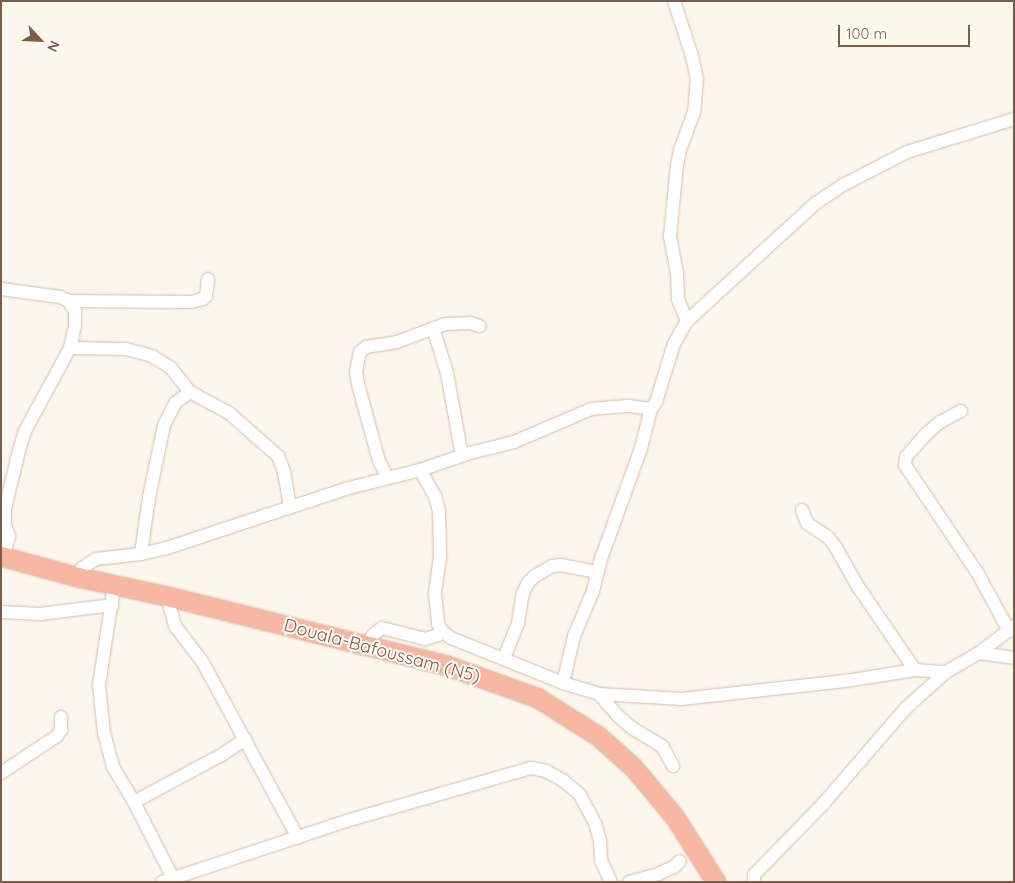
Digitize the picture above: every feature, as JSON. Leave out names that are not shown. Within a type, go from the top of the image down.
[{"type":"highway","name":"Douala-Bafoussam (N5)","points":[[2,556],[114,586],[167,596],[446,665],[490,679],[538,698],[598,736],[632,766],[668,809],[716,882]]},
{"type":"street","points":[[674,1],[692,56],[697,79],[694,112],[680,150],[677,165],[670,237],[677,272],[678,299],[687,321]]},
{"type":"street","points":[[563,683],[574,636],[592,591],[641,448],[651,410],[656,402],[674,344],[687,321],[816,203],[844,185],[907,152],[1014,119]]},
{"type":"street","points":[[1,289],[60,297],[69,301],[191,302],[206,296],[208,279]]},
{"type":"street","points":[[2,556],[9,536],[5,525],[5,508],[20,447],[25,432],[70,348],[75,332],[75,311],[69,301]]},
{"type":"street","points":[[388,478],[379,461],[358,384],[356,362],[360,352],[366,347],[397,342],[433,328],[459,323],[480,326]]},
{"type":"street","points":[[433,328],[447,373],[462,456]]},
{"type":"street","points":[[70,348],[126,349],[144,352],[171,368],[190,392],[229,413],[278,456],[284,472],[290,507]]},
{"type":"street","points":[[141,554],[149,497],[164,425],[175,403],[190,392]]},
{"type":"street","points":[[78,577],[82,568],[96,559],[141,554],[290,507],[514,442],[591,409],[629,406],[651,410]]},
{"type":"street","points":[[754,882],[754,875],[823,804],[905,708],[946,672],[978,653],[1011,628],[977,572],[905,465],[906,457],[926,434],[940,422],[960,411]]},
{"type":"street","points":[[420,470],[435,496],[439,512],[440,557],[436,593],[438,624],[442,631],[451,638],[563,683],[599,694],[682,699],[837,682],[915,670],[946,672]]},
{"type":"street","points":[[802,510],[807,523],[828,538],[835,546],[857,585],[915,670]]},
{"type":"street","points":[[504,658],[518,623],[523,593],[534,576],[552,566],[561,565],[597,572]]},
{"type":"street","points":[[114,586],[99,685],[102,718],[113,767],[134,802],[170,881],[353,819],[531,768],[546,771],[564,781],[580,795],[595,824],[600,840],[602,860],[610,882]]},
{"type":"street","points":[[167,596],[175,626],[202,661],[298,838]]},
{"type":"street","points":[[1,612],[40,614],[112,605]]},
{"type":"street","points":[[366,646],[373,635],[382,628],[426,639],[438,635],[442,631]]},
{"type":"street","points":[[978,653],[1014,658]]},
{"type":"street","points":[[599,694],[628,725],[662,746],[673,766]]},
{"type":"street","points":[[1,773],[57,736],[61,730],[61,717]]},
{"type":"street","points":[[134,802],[223,754],[245,739]]},
{"type":"street","points":[[629,882],[658,874],[674,867],[680,861]]}]
